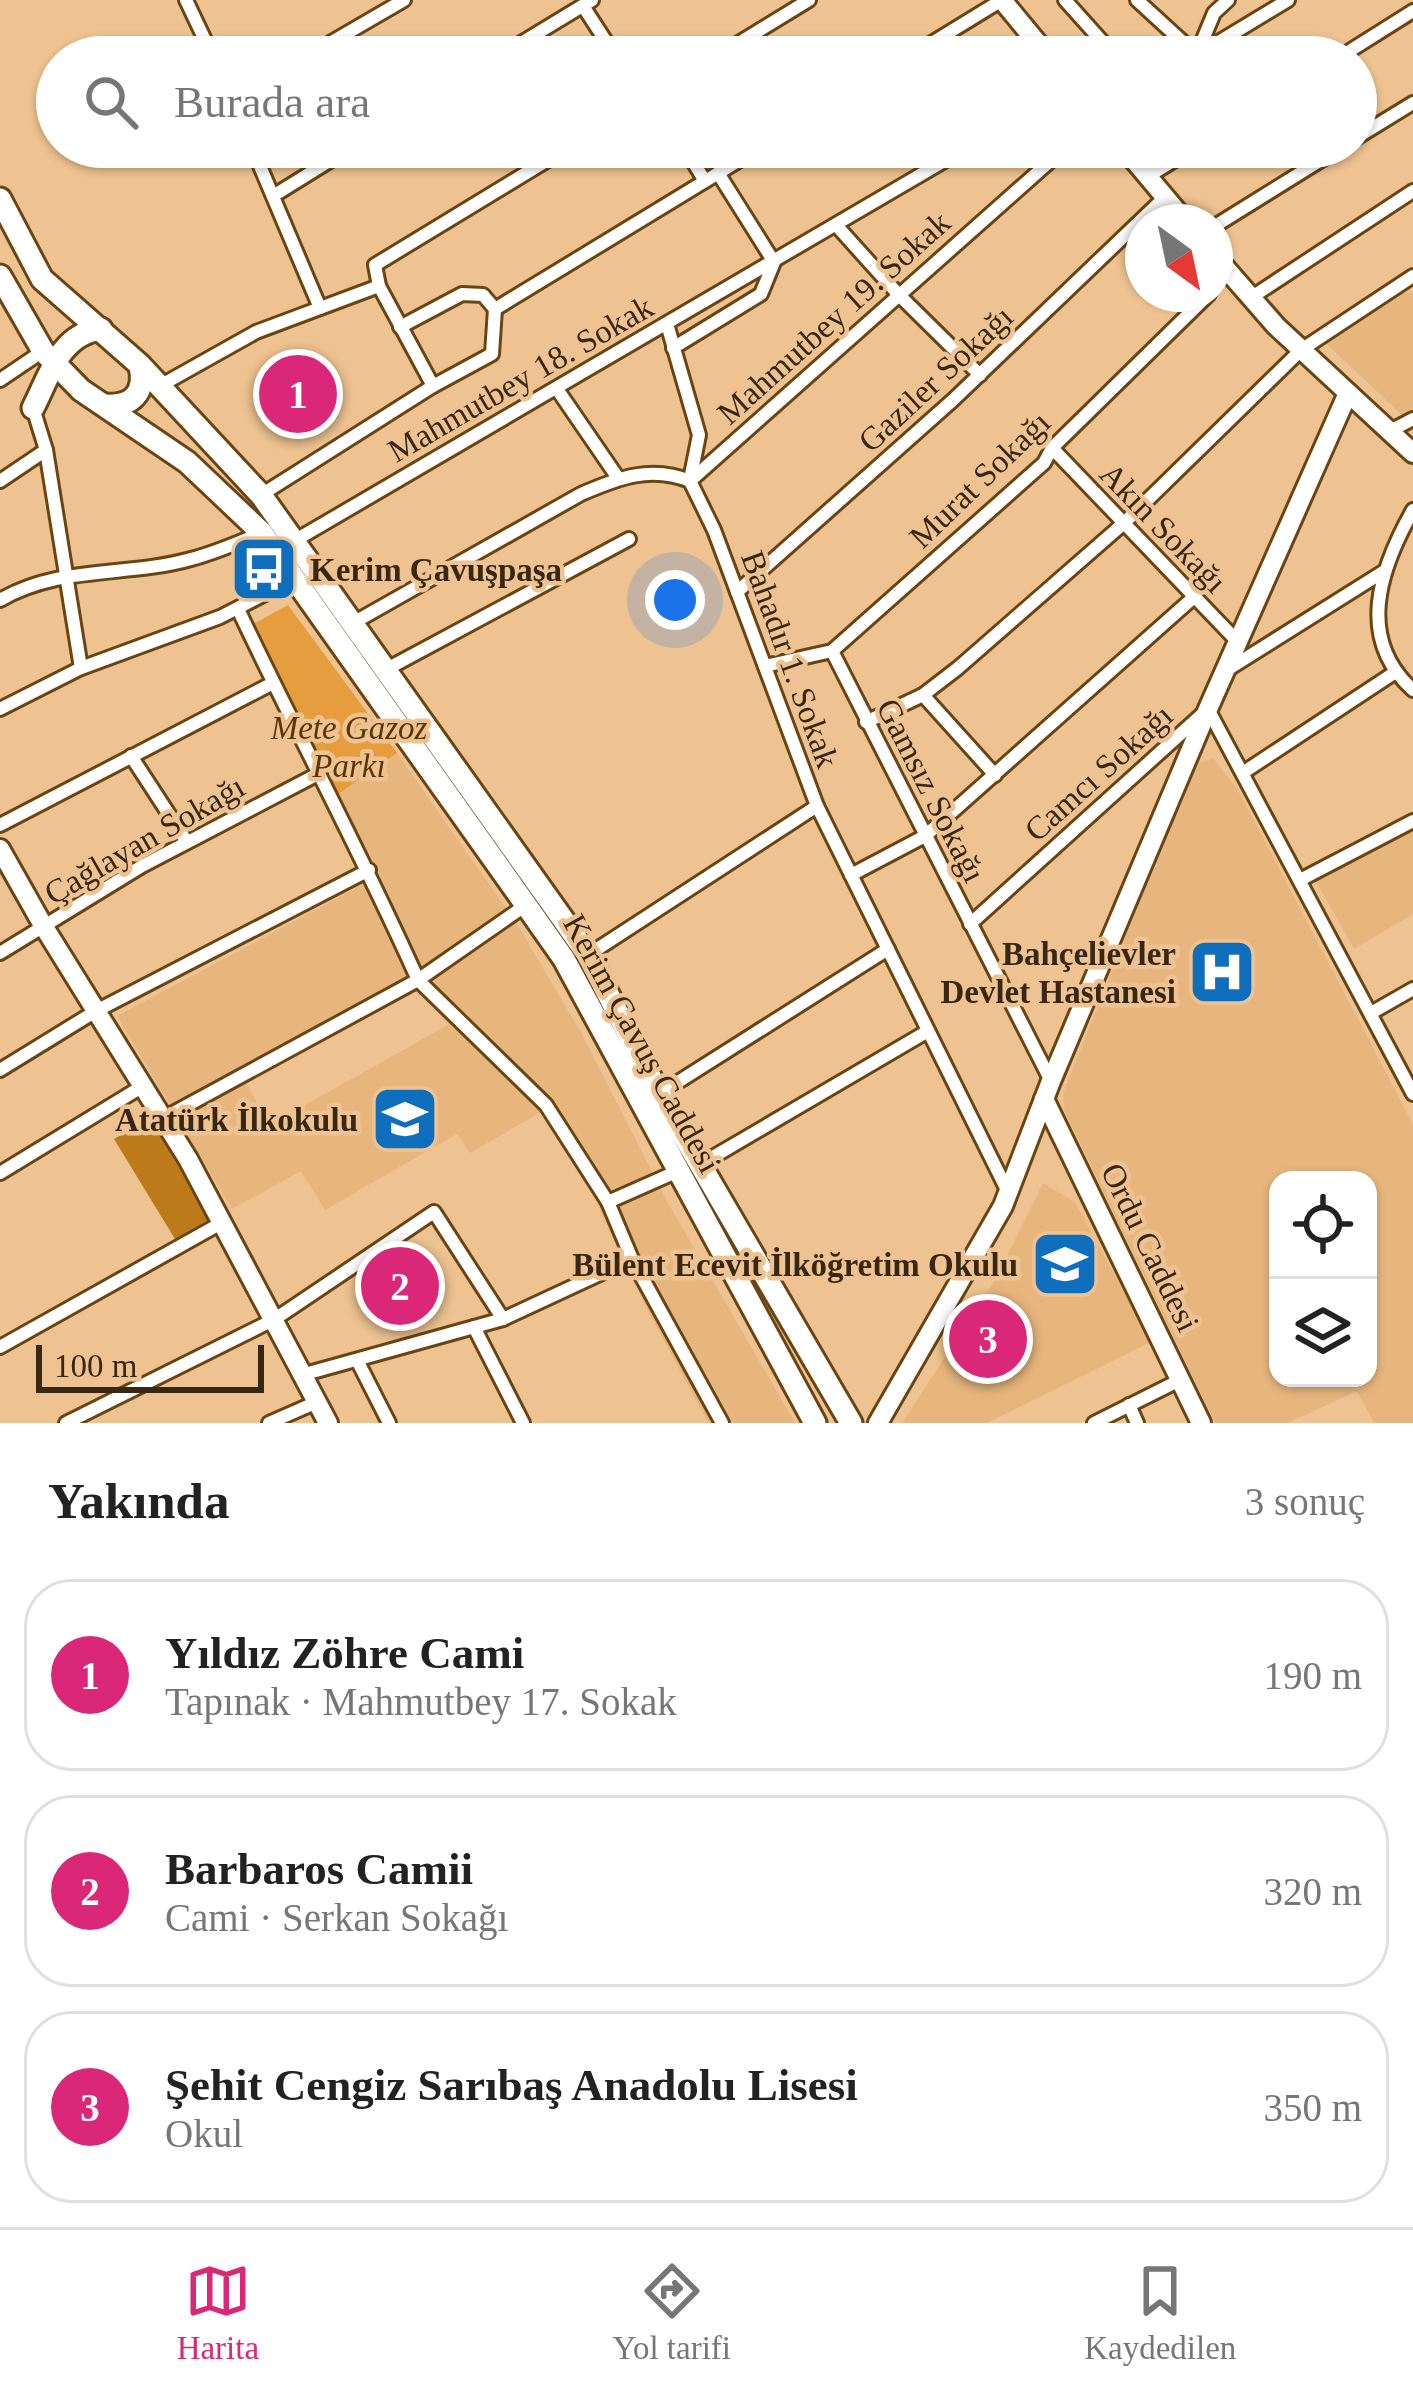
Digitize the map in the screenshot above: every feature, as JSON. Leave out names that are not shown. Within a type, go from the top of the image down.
[{"type":"main road","name":"Kerim Çavuş Caddesi","points":[[0,200],[42,279],[140,365],[261,495],[587,956],[659,1094],[851,1423]]},
{"type":"main road","name":"Kerim Çavuş Caddesi","points":[[1,279],[49,358],[81,390],[187,462],[262,533],[295,579],[564,958],[815,1423]]},
{"type":"main road","points":[[33,409],[49,358],[70,339],[100,329]]},
{"type":"main road","points":[[105,405],[124,405],[138,394],[143,377],[140,365]]},
{"type":"main road","points":[[33,409],[44,398],[81,390]]},
{"type":"street","points":[[203,36],[189,5],[208,0]]},
{"type":"street","points":[[342,36],[404,0]]},
{"type":"street","points":[[750,36],[809,0]]},
{"type":"street","points":[[943,36],[1002,0],[1032,36]]},
{"type":"street","points":[[1065,0],[1097,36]]},
{"type":"street","points":[[1137,0],[1174,36]]},
{"type":"street","points":[[1204,36],[1214,13],[1228,0]]},
{"type":"street","points":[[1228,36],[1288,0]]},
{"type":"street","points":[[530,36],[580,4],[602,36]]},
{"type":"street","points":[[1373,36],[1413,11]]},
{"type":"street","points":[[1377,125],[1413,103]]},
{"type":"street","points":[[264,168],[320,308]]},
{"type":"street","points":[[273,196],[318,168]]},
{"type":"street","points":[[433,386],[379,286],[375,265],[534,168]]},
{"type":"street","points":[[704,168],[774,262]]},
{"type":"street","points":[[495,309],[727,168]]},
{"type":"street","name":"Mahmutbey 18. Sokak","points":[[294,541],[932,168]]},
{"type":"street","name":"Mahmutbey 19. Sokak","points":[[690,481],[1042,168]]},
{"type":"street","points":[[1140,168],[1170,204]]},
{"type":"street","points":[[1148,177],[1162,168]]},
{"type":"street","points":[[1233,215],[1308,168]]},
{"type":"street","points":[[1252,297],[1413,190]]},
{"type":"street","name":"Gaziler Sokağı","points":[[737,592],[980,374],[1165,198]]},
{"type":"street","points":[[836,225],[980,374]]},
{"type":"street","name":"Mahmutbey 18. Sokak","points":[[673,348],[760,293],[774,262]]},
{"type":"street","points":[[866,722],[923,695],[1124,524],[1300,350],[1413,276]]},
{"type":"street","points":[[158,387],[256,332],[379,286]]},
{"type":"street","points":[[1397,287],[1413,287]]},
{"type":"street","points":[[1233,291],[1252,297],[1300,350],[1413,453]]},
{"type":"street","points":[[261,495],[433,386],[493,354],[495,309],[483,295],[462,294],[400,327]]},
{"type":"street","name":"Murat Sokağı","points":[[765,666],[832,651],[1044,463],[1052,448],[1191,312]]},
{"type":"street","points":[[353,623],[618,478],[666,471],[690,481],[699,435],[667,324]]},
{"type":"street","points":[[0,380],[49,358]]},
{"type":"street","points":[[556,388],[618,478]]},
{"type":"street","points":[[878,1423],[1009,1193],[1208,709],[1348,393]]},
{"type":"street","points":[[33,409],[46,449],[82,668]]},
{"type":"street","points":[[1390,430],[1413,418]]},
{"type":"street","name":"Akın Sokağı","points":[[1052,448],[1238,642]]},
{"type":"street","points":[[0,481],[46,449]]},
{"type":"street","name":"Bahadır 1. Sokak","points":[[690,481],[817,806],[1009,1193]]},
{"type":"street","points":[[1411,520],[1383,572],[1378,640],[1394,673],[1413,690]]},
{"type":"street","points":[[0,600],[22,587],[67,575],[189,560],[262,533]]},
{"type":"street","points":[[385,670],[629,539]]},
{"type":"street","points":[[1225,670],[1383,572]]},
{"type":"street","points":[[0,709],[82,668],[238,609],[295,579]]},
{"type":"street","points":[[851,875],[925,836],[1195,597]]},
{"type":"street","points":[[238,609],[316,775],[369,870],[418,980],[546,1105],[608,1202],[632,1259],[722,1423]]},
{"type":"street","name":"Gamsız Sokağı","points":[[832,651],[1048,1090]]},
{"type":"street","points":[[1244,772],[1394,673]]},
{"type":"street","points":[[0,824],[273,683]]},
{"type":"street","points":[[923,695],[995,775]]},
{"type":"street","points":[[1208,709],[1413,1094]]},
{"type":"street","name":"Camcı Sokağı","points":[[970,924],[1208,709]]},
{"type":"street","points":[[131,756],[187,842]]},
{"type":"street","name":"Çağlayan Sokağı","points":[[0,953],[187,842],[316,775]]},
{"type":"street","points":[[587,956],[817,806]]},
{"type":"street","points":[[1300,880],[1413,821]]},
{"type":"street","points":[[0,849],[164,1118],[328,1423]]},
{"type":"street","points":[[0,1070],[96,1011],[369,870]]},
{"type":"street","points":[[164,1118],[418,980],[526,905]]},
{"type":"street","points":[[659,1094],[887,949]]},
{"type":"street","points":[[1371,1013],[1413,988]]},
{"type":"street","points":[[701,1164],[928,1031]]},
{"type":"street","points":[[0,1173],[142,1086]]},
{"type":"street","name":"Ordu Caddesi","points":[[1048,1090],[1201,1423]]},
{"type":"street","points":[[608,1202],[677,1171]]},
{"type":"street","points":[[66,1423],[275,1319],[434,1212],[502,1319]]},
{"type":"street","points":[[0,1347],[223,1222]]},
{"type":"street","points":[[304,1374],[502,1319],[632,1259]]},
{"type":"street","points":[[474,1327],[523,1423]]},
{"type":"street","points":[[357,1360],[389,1423]]},
{"type":"street","points":[[1094,1423],[1182,1379]]},
{"type":"street","points":[[269,1423],[317,1402]]},
{"type":"street","points":[[1130,1406],[1137,1423]]},
{"type":"shaded area","points":[[1403,293],[1413,293],[1413,415],[1406,419],[1327,344]]},
{"type":"shaded area","points":[[397,753],[517,924],[582,1034],[668,1203],[795,1423],[708,1423],[591,1191],[541,1112],[470,1153],[457,1134],[325,1210],[301,1171],[232,1209],[117,1016],[379,872],[337,795]],"holes":[[[420,986],[448,1025],[269,1125],[246,1082]]]},
{"type":"shaded area","name":"Bahçelievler Devlet Hastanesi","points":[[1214,759],[1238,790],[1413,1124],[1413,1423],[1374,1423],[1357,1391],[1288,1423],[1215,1423],[1064,1110],[1063,1093],[1197,763]]},
{"type":"shaded area","points":[[1413,825],[1413,914],[1354,949],[1316,881]]},
{"type":"shaded area","points":[[150,1118],[210,1219],[175,1239],[114,1139]]},
{"type":"shaded area","points":[[1043,1183],[1075,1202],[1151,1342],[987,1423],[902,1423],[994,1282]]},
{"type":"green space","name":"Mete Gazoz Parkı","points":[[288,605],[397,753],[337,795],[251,625]]},
{"type":"place","name":"Yıldız Zöhre Cami","points":[[298,394]]},
{"type":"place","name":"Kerim Çavuşpaşa","points":[[264,569]]},
{"type":"place","name":"Bahçelievler Devlet Hastanesi","points":[[1222,972]]},
{"type":"place","name":"Atatürk İlkokulu","points":[[405,1119]]},
{"type":"place","name":"Bülent Ecevit İlköğretim Okulu","points":[[1065,1264]]},
{"type":"place","name":"Barbaros Camii","points":[[400,1286]]},
{"type":"place","name":"Şehit Cengiz Sarıbaş Anadolu Lisesi","points":[[988,1339]]}]
